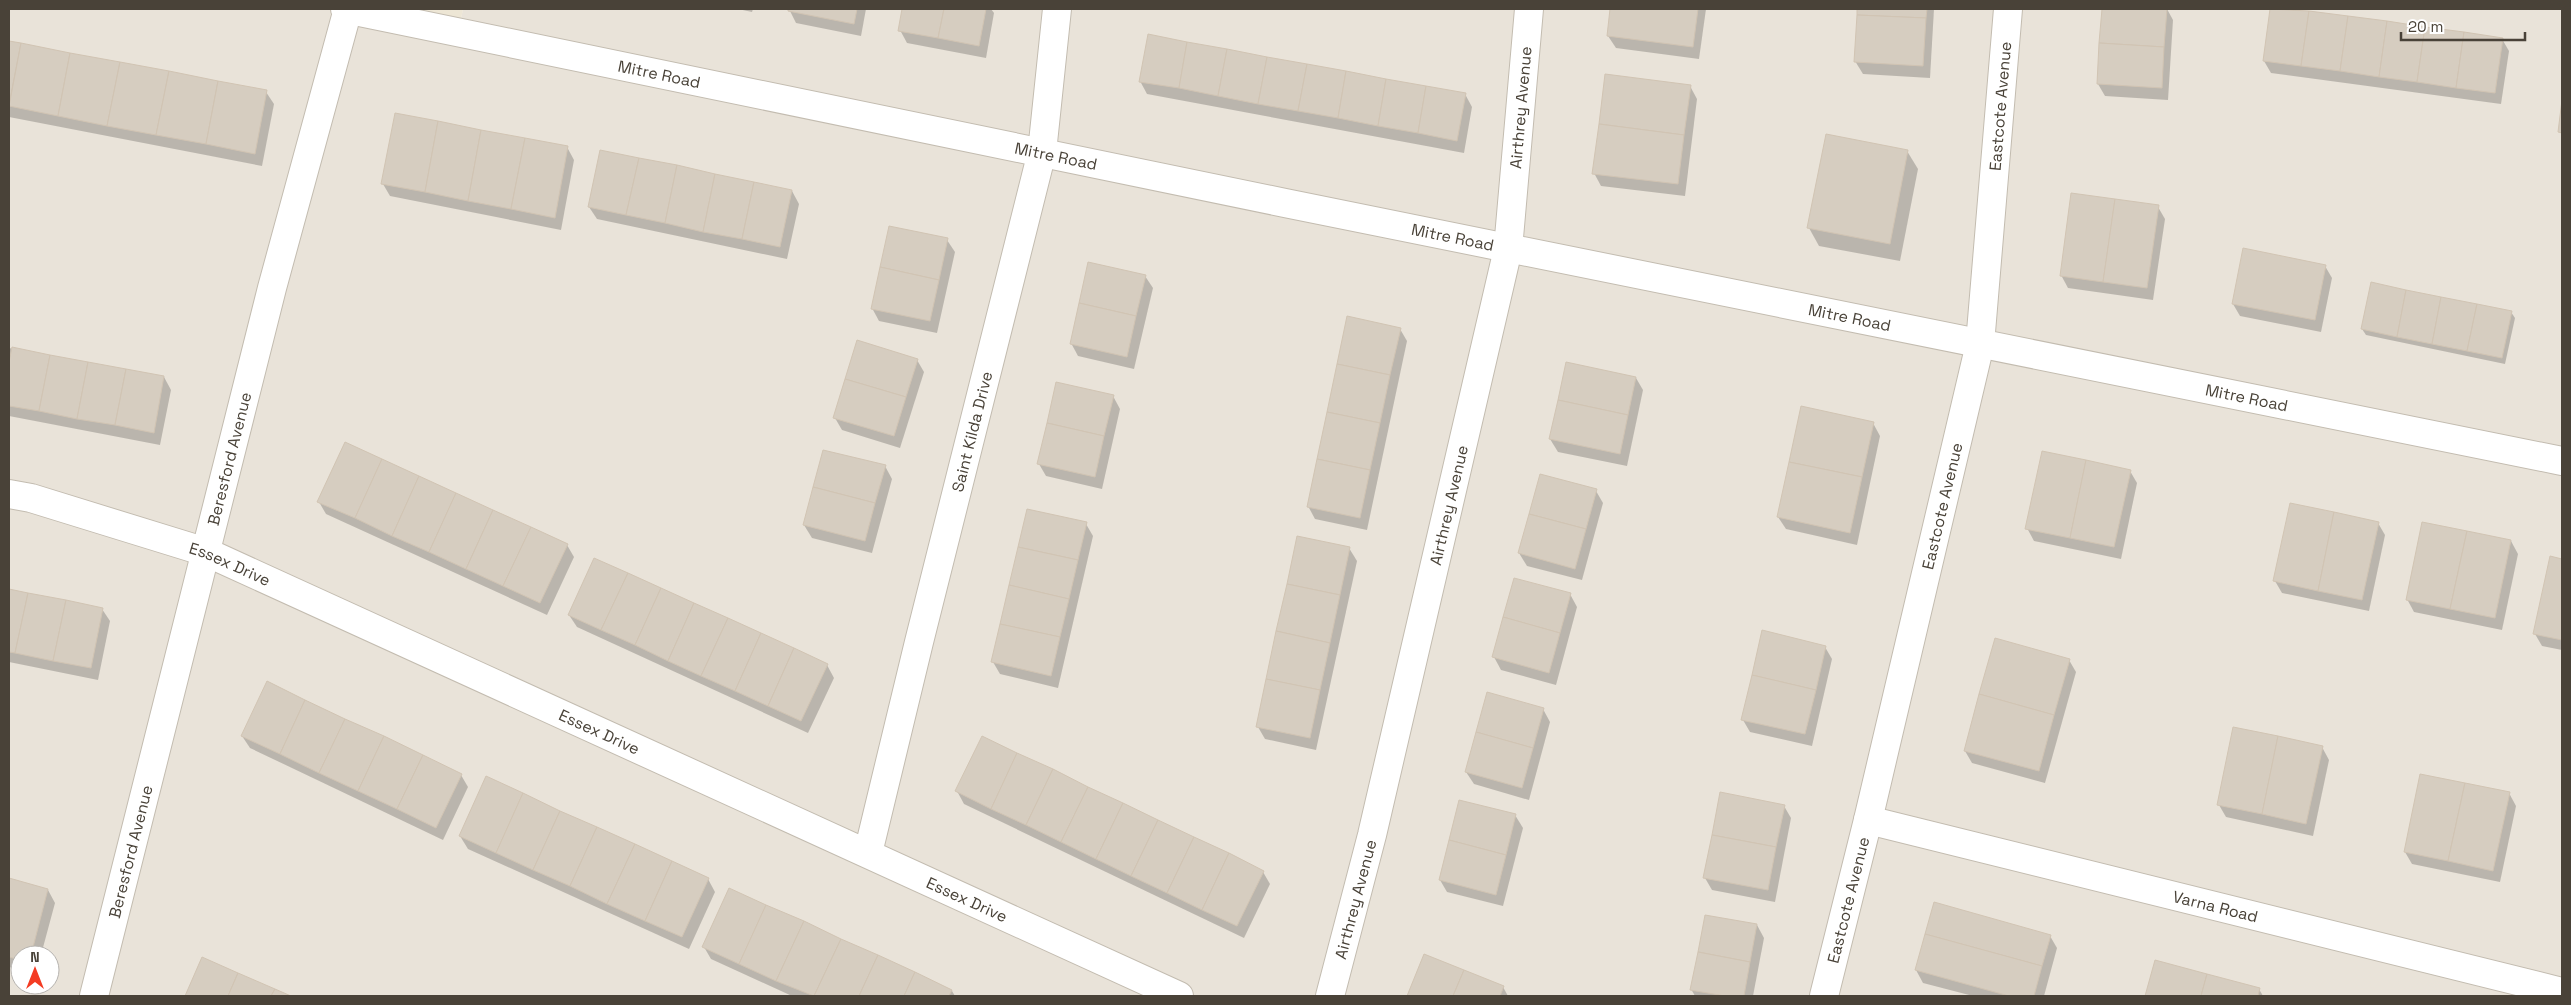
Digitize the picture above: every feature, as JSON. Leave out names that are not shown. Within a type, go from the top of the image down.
[{"type":"street","name":"Mitre Road","points":[[346,9],[1508,249],[2562,461]]},
{"type":"street","name":"Beresford Avenue","points":[[94,996],[272,288],[346,9]]},
{"type":"street","name":"Saint Kilda Drive","points":[[868,853],[921,632],[1042,152],[1057,9]]},
{"type":"street","name":"Airthrey Avenue","points":[[1330,996],[1372,836],[1508,249],[1529,9]]},
{"type":"street","name":"Eastcote Avenue","points":[[1824,996],[1868,820],[1980,344],[2008,9]]},
{"type":"street","name":"Essex Drive","points":[[9,494],[31,498],[206,552],[1179,996]]},
{"type":"street","name":"Varna Road","points":[[1868,820],[2562,992]]},
{"type":"shaded area","points":[[9,9],[368,9],[459,28],[463,9],[2562,9],[2562,996],[9,996]]},
{"type":"shaded area","points":[[368,9],[463,9],[459,28]]},
{"type":"building","points":[[788,9],[857,9],[854,24],[788,11]]},
{"type":"building","points":[[902,9],[944,9],[938,38],[898,31]]},
{"type":"building","points":[[944,9],[986,9],[979,46],[938,38]]},
{"type":"building","points":[[1610,9],[1698,9],[1693,47],[1607,36]]},
{"type":"building","points":[[1857,9],[1927,9],[1926,18],[1857,15]]},
{"type":"building","points":[[2102,9],[2167,9],[2164,47],[2099,43]]},
{"type":"building","points":[[2270,9],[2309,11],[2301,66],[2263,61]]},
{"type":"building","points":[[2309,11],[2348,16],[2340,71],[2301,66]]},
{"type":"building","points":[[1857,15],[1926,18],[1923,66],[1854,62]]},
{"type":"building","points":[[2348,16],[2387,21],[2379,77],[2340,71]]},
{"type":"building","points":[[2387,21],[2425,27],[2417,82],[2379,77]]},
{"type":"building","points":[[2425,27],[2464,32],[2456,88],[2417,82]]},
{"type":"building","points":[[2464,32],[2503,38],[2495,93],[2456,88]]},
{"type":"building","points":[[1148,34],[1187,42],[1179,88],[1139,82]]},
{"type":"building","points":[[9,41],[21,43],[9,105]]},
{"type":"building","points":[[1187,42],[1227,49],[1218,96],[1179,88]]},
{"type":"building","points":[[21,43],[70,53],[58,116],[9,106]]},
{"type":"building","points":[[2099,43],[2164,47],[2162,88],[2097,84]]},
{"type":"building","points":[[1227,49],[1267,57],[1258,104],[1218,96]]},
{"type":"building","points":[[70,53],[120,62],[107,126],[58,116]]},
{"type":"building","points":[[1267,57],[1307,64],[1298,111],[1258,104]]},
{"type":"building","points":[[120,62],[169,71],[156,135],[107,126]]},
{"type":"building","points":[[1307,64],[1346,71],[1338,118],[1298,111]]},
{"type":"building","points":[[169,71],[218,81],[206,144],[156,135]]},
{"type":"building","points":[[1346,71],[1386,79],[1378,126],[1338,118]]},
{"type":"building","points":[[1605,74],[1691,85],[1684,135],[1599,124]]},
{"type":"building","points":[[1386,79],[1426,86],[1418,133],[1378,126]]},
{"type":"building","points":[[218,81],[267,90],[255,154],[206,144]]},
{"type":"building","points":[[1426,86],[1466,93],[1457,141],[1418,133]]},
{"type":"building","points":[[2562,100],[2562,133],[2558,132]]},
{"type":"building","points":[[395,113],[438,121],[425,192],[381,184]]},
{"type":"building","points":[[438,121],[481,130],[468,201],[425,192]]},
{"type":"building","points":[[1599,124],[1684,135],[1678,184],[1592,174]]},
{"type":"building","points":[[481,130],[525,138],[511,209],[468,201]]},
{"type":"building","points":[[1826,134],[1908,150],[1890,244],[1807,228]]},
{"type":"building","points":[[525,138],[568,146],[555,218],[511,209]]},
{"type":"building","points":[[600,150],[639,158],[626,215],[588,207]]},
{"type":"building","points":[[639,158],[677,165],[665,223],[626,215]]},
{"type":"building","points":[[677,165],[715,174],[703,232],[665,223]]},
{"type":"building","points":[[715,174],[754,182],[742,239],[703,232]]},
{"type":"building","points":[[754,182],[792,190],[780,247],[742,239]]},
{"type":"building","points":[[2071,193],[2115,199],[2103,282],[2060,276]]},
{"type":"building","points":[[2115,199],[2159,205],[2147,288],[2103,282]]},
{"type":"building","points":[[889,226],[948,238],[939,280],[880,267]]},
{"type":"building","points":[[2243,248],[2326,265],[2315,320],[2232,304]]},
{"type":"building","points":[[1088,262],[1146,275],[1136,316],[1079,303]]},
{"type":"building","points":[[880,267],[939,280],[930,321],[871,309]]},
{"type":"building","points":[[2371,282],[2406,290],[2397,337],[2361,329]]},
{"type":"building","points":[[2406,290],[2441,297],[2432,344],[2397,337]]},
{"type":"building","points":[[2441,297],[2477,304],[2467,351],[2432,344]]},
{"type":"building","points":[[1079,303],[1136,316],[1127,357],[1070,344]]},
{"type":"building","points":[[2477,304],[2512,311],[2502,358],[2467,351]]},
{"type":"building","points":[[1347,316],[1401,328],[1390,375],[1337,364]]},
{"type":"building","points":[[857,340],[918,359],[906,397],[845,379]]},
{"type":"building","points":[[12,347],[50,355],[39,411],[9,406],[9,362]]},
{"type":"building","points":[[50,355],[88,362],[77,419],[39,411]]},
{"type":"building","points":[[88,362],[126,369],[115,425],[77,419]]},
{"type":"building","points":[[1566,362],[1636,377],[1628,415],[1558,400]]},
{"type":"building","points":[[1337,364],[1390,375],[1380,423],[1327,412]]},
{"type":"building","points":[[126,369],[164,376],[154,433],[115,425]]},
{"type":"building","points":[[845,379],[906,397],[894,436],[833,418]]},
{"type":"building","points":[[1056,382],[1114,395],[1104,436],[1047,423]]},
{"type":"building","points":[[1558,400],[1628,415],[1620,454],[1549,439]]},
{"type":"building","points":[[1801,406],[1874,422],[1862,477],[1789,462]]},
{"type":"building","points":[[1327,412],[1380,423],[1370,470],[1317,459]]},
{"type":"building","points":[[1047,423],[1104,436],[1095,477],[1037,464]]},
{"type":"building","points":[[345,442],[382,459],[355,518],[317,502]]},
{"type":"building","points":[[823,450],[886,465],[875,503],[813,487]]},
{"type":"building","points":[[2042,451],[2086,460],[2070,538],[2025,529]]},
{"type":"building","points":[[382,459],[419,476],[392,536],[355,518]]},
{"type":"building","points":[[1317,459],[1370,470],[1360,518],[1307,507]]},
{"type":"building","points":[[2086,460],[2131,470],[2114,547],[2070,538]]},
{"type":"building","points":[[1789,462],[1862,477],[1850,533],[1777,517]]},
{"type":"building","points":[[1540,474],[1597,489],[1586,529],[1529,514]]},
{"type":"building","points":[[419,476],[456,493],[429,552],[392,536]]},
{"type":"building","points":[[813,487],[875,503],[865,541],[803,525]]},
{"type":"building","points":[[456,493],[493,510],[466,569],[429,552]]},
{"type":"building","points":[[2290,503],[2334,512],[2318,591],[2273,581]]},
{"type":"building","points":[[1027,509],[1087,522],[1078,560],[1018,547]]},
{"type":"building","points":[[493,510],[531,527],[503,586],[466,569]]},
{"type":"building","points":[[2334,512],[2379,522],[2362,600],[2318,591]]},
{"type":"building","points":[[1529,514],[1586,529],[1575,569],[1518,553]]},
{"type":"building","points":[[2422,522],[2467,531],[2450,609],[2406,600]]},
{"type":"building","points":[[531,527],[568,544],[540,603],[503,586]]},
{"type":"building","points":[[2467,531],[2511,540],[2495,618],[2450,609]]},
{"type":"building","points":[[1297,536],[1350,547],[1340,595],[1287,584]]},
{"type":"building","points":[[1018,547],[1078,560],[1069,599],[1009,585]]},
{"type":"building","points":[[2550,556],[2562,559],[2562,640],[2533,634]]},
{"type":"building","points":[[594,558],[628,573],[601,630],[568,615]]},
{"type":"building","points":[[628,573],[661,588],[635,645],[601,630]]},
{"type":"building","points":[[1514,578],[1571,593],[1560,633],[1503,617]]},
{"type":"building","points":[[1287,584],[1340,595],[1330,643],[1276,631]]},
{"type":"building","points":[[1009,585],[1069,599],[1060,637],[1000,624]]},
{"type":"building","points":[[661,588],[694,603],[668,661],[635,645]]},
{"type":"building","points":[[9,589],[28,593],[15,653],[9,652]]},
{"type":"building","points":[[28,593],[66,600],[53,661],[15,653]]},
{"type":"building","points":[[66,600],[103,608],[91,668],[53,661]]},
{"type":"building","points":[[694,603],[728,618],[701,676],[668,661]]},
{"type":"building","points":[[1503,617],[1560,633],[1549,673],[1492,657]]},
{"type":"building","points":[[728,618],[761,633],[735,691],[701,676]]},
{"type":"building","points":[[1000,624],[1060,637],[1051,676],[991,662]]},
{"type":"building","points":[[1762,630],[1826,646],[1816,690],[1752,675]]},
{"type":"building","points":[[1276,631],[1330,643],[1320,690],[1266,679]]},
{"type":"building","points":[[761,633],[794,648],[768,706],[735,691]]},
{"type":"building","points":[[1995,638],[2070,659],[2054,715],[1979,694]]},
{"type":"building","points":[[794,648],[828,664],[801,721],[768,706]]},
{"type":"building","points":[[1752,675],[1816,690],[1805,734],[1741,720]]},
{"type":"building","points":[[1266,679],[1320,690],[1310,738],[1256,727]]},
{"type":"building","points":[[267,681],[305,700],[280,754],[241,736]]},
{"type":"building","points":[[1487,692],[1544,708],[1533,748],[1476,732]]},
{"type":"building","points":[[1979,694],[2054,715],[2039,771],[1964,751]]},
{"type":"building","points":[[305,700],[345,719],[319,773],[280,754]]},
{"type":"building","points":[[345,719],[384,736],[358,791],[319,773]]},
{"type":"building","points":[[2233,727],[2278,736],[2262,814],[2217,805]]},
{"type":"building","points":[[1476,732],[1533,748],[1522,788],[1465,772]]},
{"type":"building","points":[[384,736],[423,755],[397,809],[358,791]]},
{"type":"building","points":[[982,736],[1017,753],[991,809],[955,791]]},
{"type":"building","points":[[2278,736],[2323,746],[2306,824],[2262,814]]},
{"type":"building","points":[[1017,753],[1053,769],[1026,825],[991,809]]},
{"type":"building","points":[[423,755],[462,774],[436,828],[397,809]]},
{"type":"building","points":[[1053,769],[1088,787],[1061,842],[1026,825]]},
{"type":"building","points":[[2420,774],[2465,783],[2448,861],[2404,852]]},
{"type":"building","points":[[486,776],[523,793],[496,853],[459,836]]},
{"type":"building","points":[[2465,783],[2510,792],[2493,871],[2448,861]]},
{"type":"building","points":[[1088,787],[1123,803],[1096,859],[1061,842]]},
{"type":"building","points":[[1720,792],[1785,805],[1776,847],[1712,835]]},
{"type":"building","points":[[523,793],[560,811],[533,870],[496,853]]},
{"type":"building","points":[[1459,800],[1516,814],[1506,855],[1449,840]]},
{"type":"building","points":[[1123,803],[1158,820],[1131,876],[1096,859]]},
{"type":"building","points":[[560,811],[597,827],[570,886],[533,870]]},
{"type":"building","points":[[1158,820],[1194,837],[1167,893],[1131,876]]},
{"type":"building","points":[[597,827],[635,844],[607,904],[570,886]]},
{"type":"building","points":[[1712,835],[1776,847],[1768,890],[1703,878]]},
{"type":"building","points":[[1194,837],[1229,853],[1202,910],[1167,893]]},
{"type":"building","points":[[1449,840],[1506,855],[1496,895],[1439,880]]},
{"type":"building","points":[[635,844],[672,861],[645,921],[607,904]]},
{"type":"building","points":[[1229,853],[1264,871],[1237,926],[1202,910]]},
{"type":"building","points":[[672,861],[709,878],[682,937],[645,921]]},
{"type":"building","points":[[9,878],[48,889],[34,945],[10,945],[9,957]]},
{"type":"building","points":[[729,888],[766,905],[739,964],[702,947]]},
{"type":"building","points":[[1934,902],[2051,935],[2042,966],[1925,934]]},
{"type":"building","points":[[766,905],[804,921],[776,981],[739,964]]},
{"type":"building","points":[[1705,915],[1757,924],[1750,962],[1698,952]]},
{"type":"building","points":[[804,921],[841,939],[814,996],[776,981]]},
{"type":"building","points":[[1925,934],[2042,966],[2034,996],[2009,996],[1915,970]]},
{"type":"building","points":[[841,939],[878,955],[859,996],[814,996]]},
{"type":"building","points":[[1698,952],[1750,962],[1744,996],[1725,996],[1690,990]]},
{"type":"building","points":[[1424,954],[1464,970],[1453,996],[1407,996]]},
{"type":"building","points":[[878,955],[915,972],[904,996],[859,996]]},
{"type":"building","points":[[202,957],[238,973],[228,996],[185,996]]},
{"type":"building","points":[[2155,960],[2207,974],[2201,996],[2145,996]]},
{"type":"building","points":[[1464,970],[1504,986],[1500,996],[1453,996]]},
{"type":"building","points":[[915,972],[952,990],[949,996],[904,996]]},
{"type":"building","points":[[238,973],[275,989],[271,996],[228,996]]},
{"type":"building","points":[[2207,974],[2260,988],[2258,996],[2201,996]]},
{"type":"building","points":[[275,989],[291,996],[271,996]]}]
